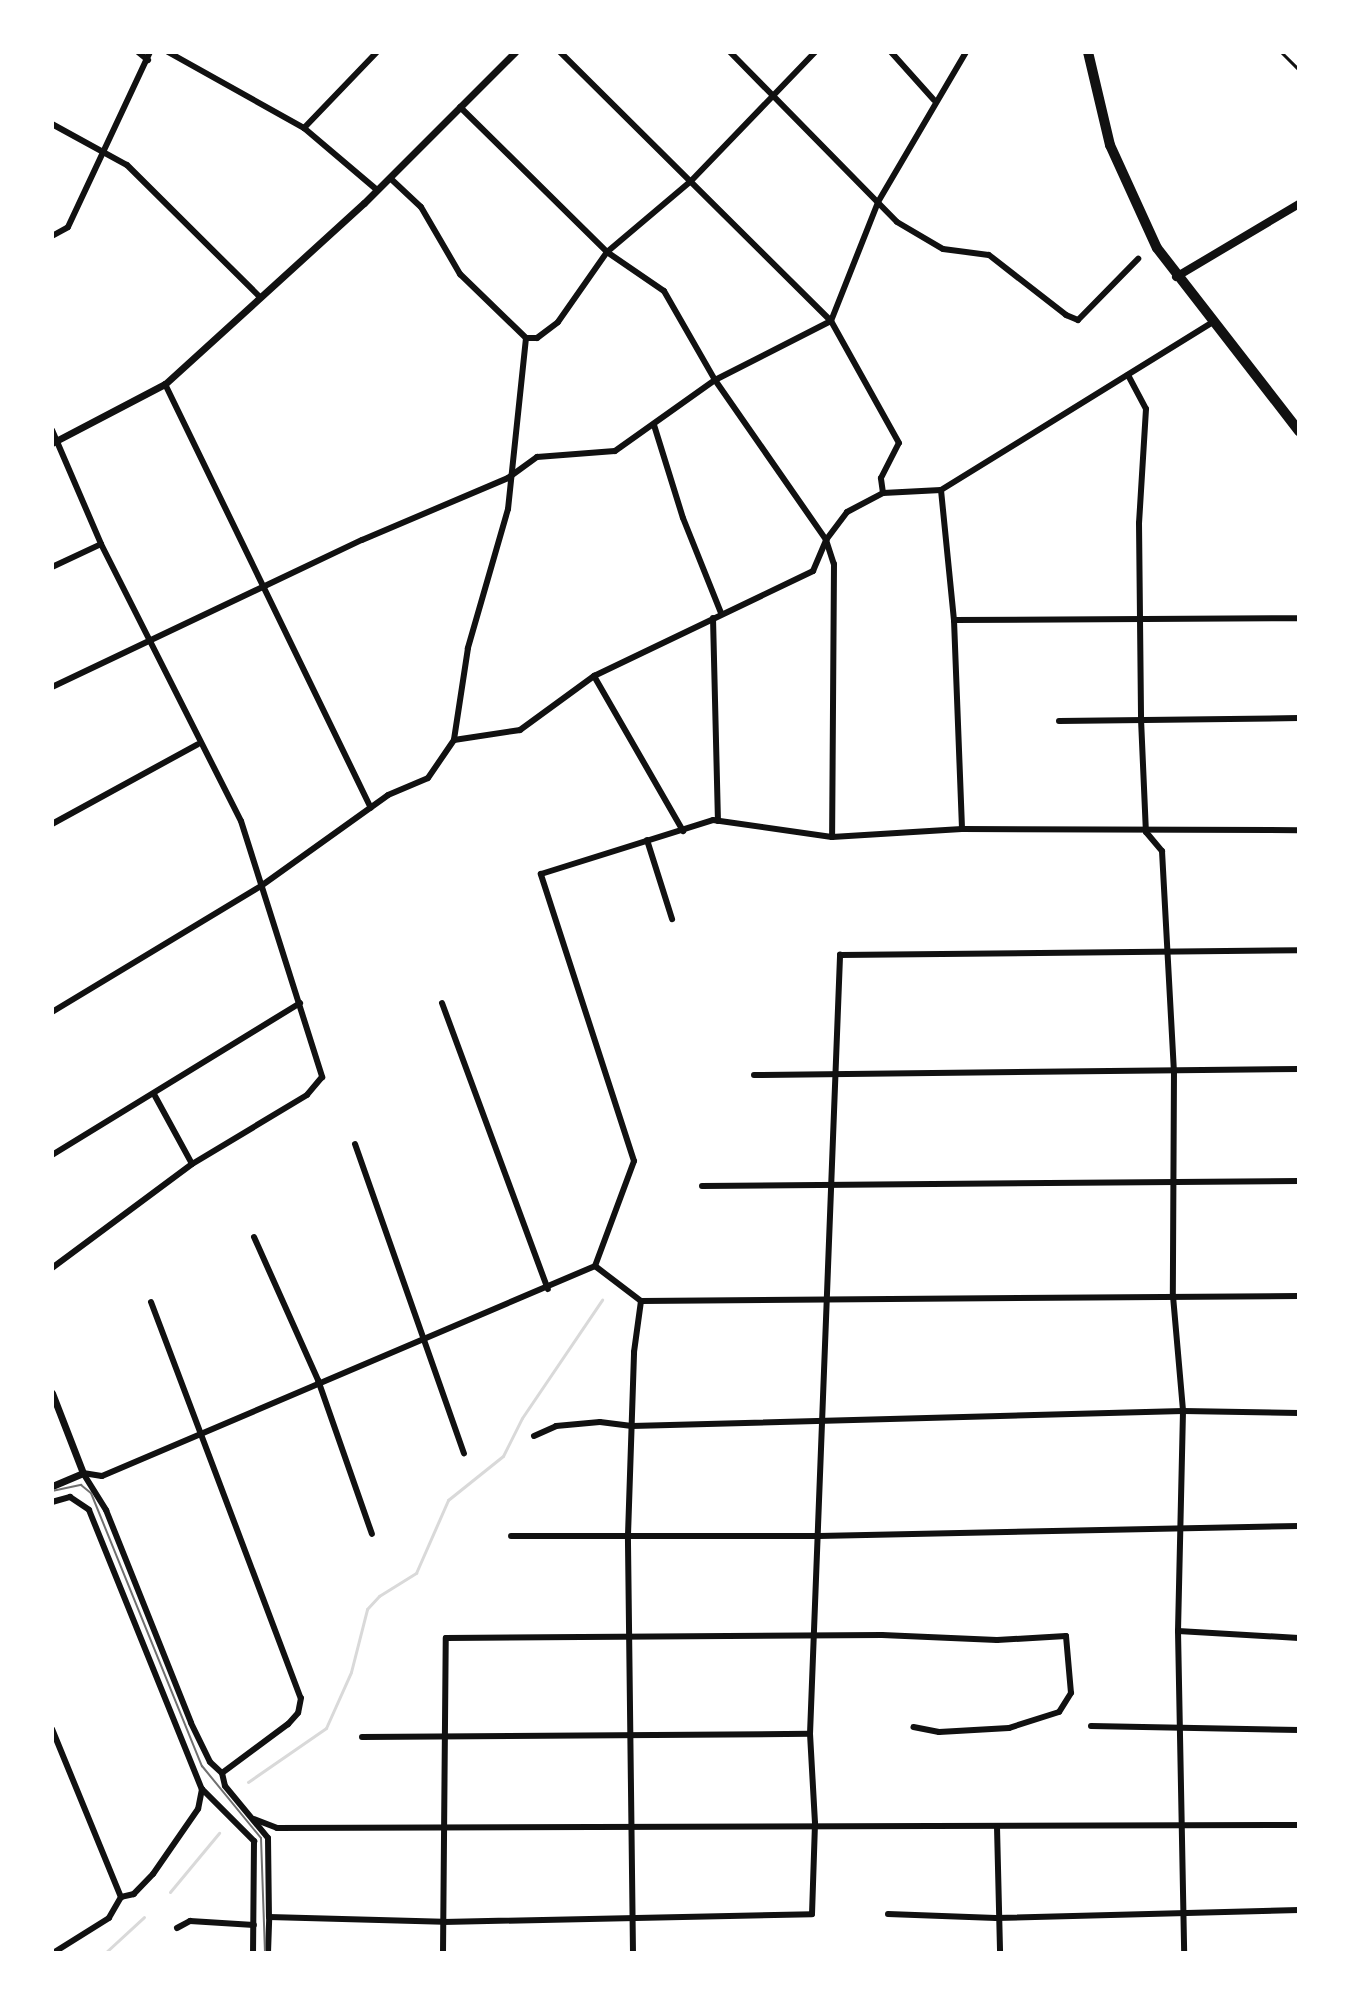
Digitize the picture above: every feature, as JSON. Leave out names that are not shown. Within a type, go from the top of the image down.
[{"type":"highway","points":[[1088,52],[1110,145],[1132,202],[1176,277],[1299,431]]},
{"type":"main road","points":[[1176,277],[1299,204]]},
{"type":"street","points":[[138,52],[148,60]]},
{"type":"street","points":[[52,236],[68,227],[150,52]]},
{"type":"street","points":[[168,52],[304,128],[377,190]]},
{"type":"street","points":[[304,128],[377,52]]},
{"type":"street","points":[[55,442],[165,384],[390,178],[515,52]]},
{"type":"street","points":[[560,52],[831,321],[899,443],[881,478],[883,493]]},
{"type":"street","points":[[730,52],[897,222],[943,249],[989,255],[1078,320],[1138,259]]},
{"type":"street","points":[[390,178],[421,207],[460,274],[526,338],[537,338],[558,322],[607,252],[691,181],[815,52]]},
{"type":"street","points":[[891,52],[934,100]]},
{"type":"street","points":[[52,687],[152,644],[362,540],[508,478],[537,457],[615,451],[715,380],[831,321],[878,202],[934,100],[966,52]]},
{"type":"street","points":[[460,107],[607,252],[664,291],[715,380],[826,540],[834,564],[832,837]]},
{"type":"street","points":[[52,124],[102,151],[148,185],[260,297]]},
{"type":"street","points":[[454,740],[520,730],[594,676],[813,571],[826,540],[847,512],[883,493],[941,490],[1211,323]]},
{"type":"street","points":[[52,1012],[261,886],[371,808],[428,778],[454,740],[468,648],[508,509],[508,478],[519,430],[526,338]]},
{"type":"street","points":[[1128,375],[1146,409],[1138,619],[1141,719],[1146,832],[1162,851],[1174,1070],[1173,1296],[1183,1411],[1178,1631],[1185,1825],[1184,1953]]},
{"type":"street","points":[[165,384],[371,808]]},
{"type":"street","points":[[654,425],[683,518],[721,613]]},
{"type":"street","points":[[52,430],[101,544],[198,744],[241,821],[322,1077],[282,1112],[192,1164],[52,1268]]},
{"type":"street","points":[[941,490],[954,620],[962,829]]},
{"type":"street","points":[[52,567],[101,544]]},
{"type":"street","points":[[713,618],[718,821]]},
{"type":"street","points":[[954,620],[1299,618]]},
{"type":"street","points":[[594,676],[683,831]]},
{"type":"street","points":[[1059,721],[1299,718]]},
{"type":"street","points":[[52,824],[198,744]]},
{"type":"street","points":[[52,1486],[83,1473],[102,1476],[318,1380],[548,1289],[595,1266],[634,1161],[541,874],[718,821],[832,837],[962,829],[1146,832],[1299,830]]},
{"type":"street","points":[[647,840],[672,919]]},
{"type":"street","points":[[269,1920],[443,1922],[812,1914],[815,1823],[810,1734],[817,1636],[840,955],[1167,948],[1299,950]]},
{"type":"street","points":[[52,1155],[155,1096],[300,1003]]},
{"type":"street","points":[[442,1003],[548,1289]]},
{"type":"street","points":[[754,1075],[1299,1069]]},
{"type":"street","points":[[155,1096],[192,1164]]},
{"type":"street","points":[[355,1144],[427,1338],[464,1453]]},
{"type":"street","points":[[702,1186],[1299,1181]]},
{"type":"street","points":[[254,1237],[318,1380],[372,1534]]},
{"type":"street","points":[[595,1266],[641,1301],[1299,1296]]},
{"type":"street","points":[[633,1953],[633,1830],[627,1736],[628,1535],[641,1301]]},
{"type":"street","points":[[151,1302],[301,1698],[298,1713],[288,1724],[222,1773]]},
{"type":"street","points":[[52,1393],[83,1473],[106,1510],[191,1723],[210,1762],[222,1773],[225,1786],[268,1838],[268,1953]]},
{"type":"street","points":[[534,1436],[556,1426],[1183,1411],[1299,1413]]},
{"type":"street","points":[[52,1502],[70,1497],[89,1510],[202,1789],[254,1841],[253,1953]]},
{"type":"street","points":[[511,1536],[819,1536],[1299,1526]]},
{"type":"street","points":[[1178,1631],[1299,1638]]},
{"type":"street","points":[[443,1953],[446,1638],[817,1636],[997,1640],[1066,1636],[1071,1693],[1059,1712],[1009,1728],[939,1732],[913,1727]]},
{"type":"street","points":[[1091,1726],[1299,1730]]},
{"type":"street","points":[[52,1729],[121,1897]]},
{"type":"street","points":[[362,1737],[445,1738],[456,1733],[627,1736],[810,1734]]},
{"type":"street","points":[[53,1953],[109,1918],[121,1897],[142,1887],[198,1809],[202,1789]]},
{"type":"street","points":[[198,1809],[225,1810]]},
{"type":"street","points":[[254,1819],[277,1828],[633,1830],[815,1823],[997,1827],[1299,1825]]},
{"type":"street","points":[[997,1827],[996,1918],[1000,1953]]},
{"type":"street","points":[[888,1914],[996,1918],[1184,1916],[1299,1910]]},
{"type":"street","points":[[177,1928],[190,1921],[254,1925]]},
{"type":"lane","points":[[1281,52],[1299,70]]},
{"type":"waterway","points":[[248,1782],[326,1728],[351,1672],[367,1609],[379,1596],[416,1573],[448,1500],[503,1456],[522,1418],[602,1300]]},
{"type":"waterway","points":[[170,1892],[219,1833]]},
{"type":"waterway","points":[[105,1953],[144,1917]]},
{"type":"tram line","points":[[52,1491],[81,1485],[91,1493],[202,1766],[261,1838],[265,1953]]}]
